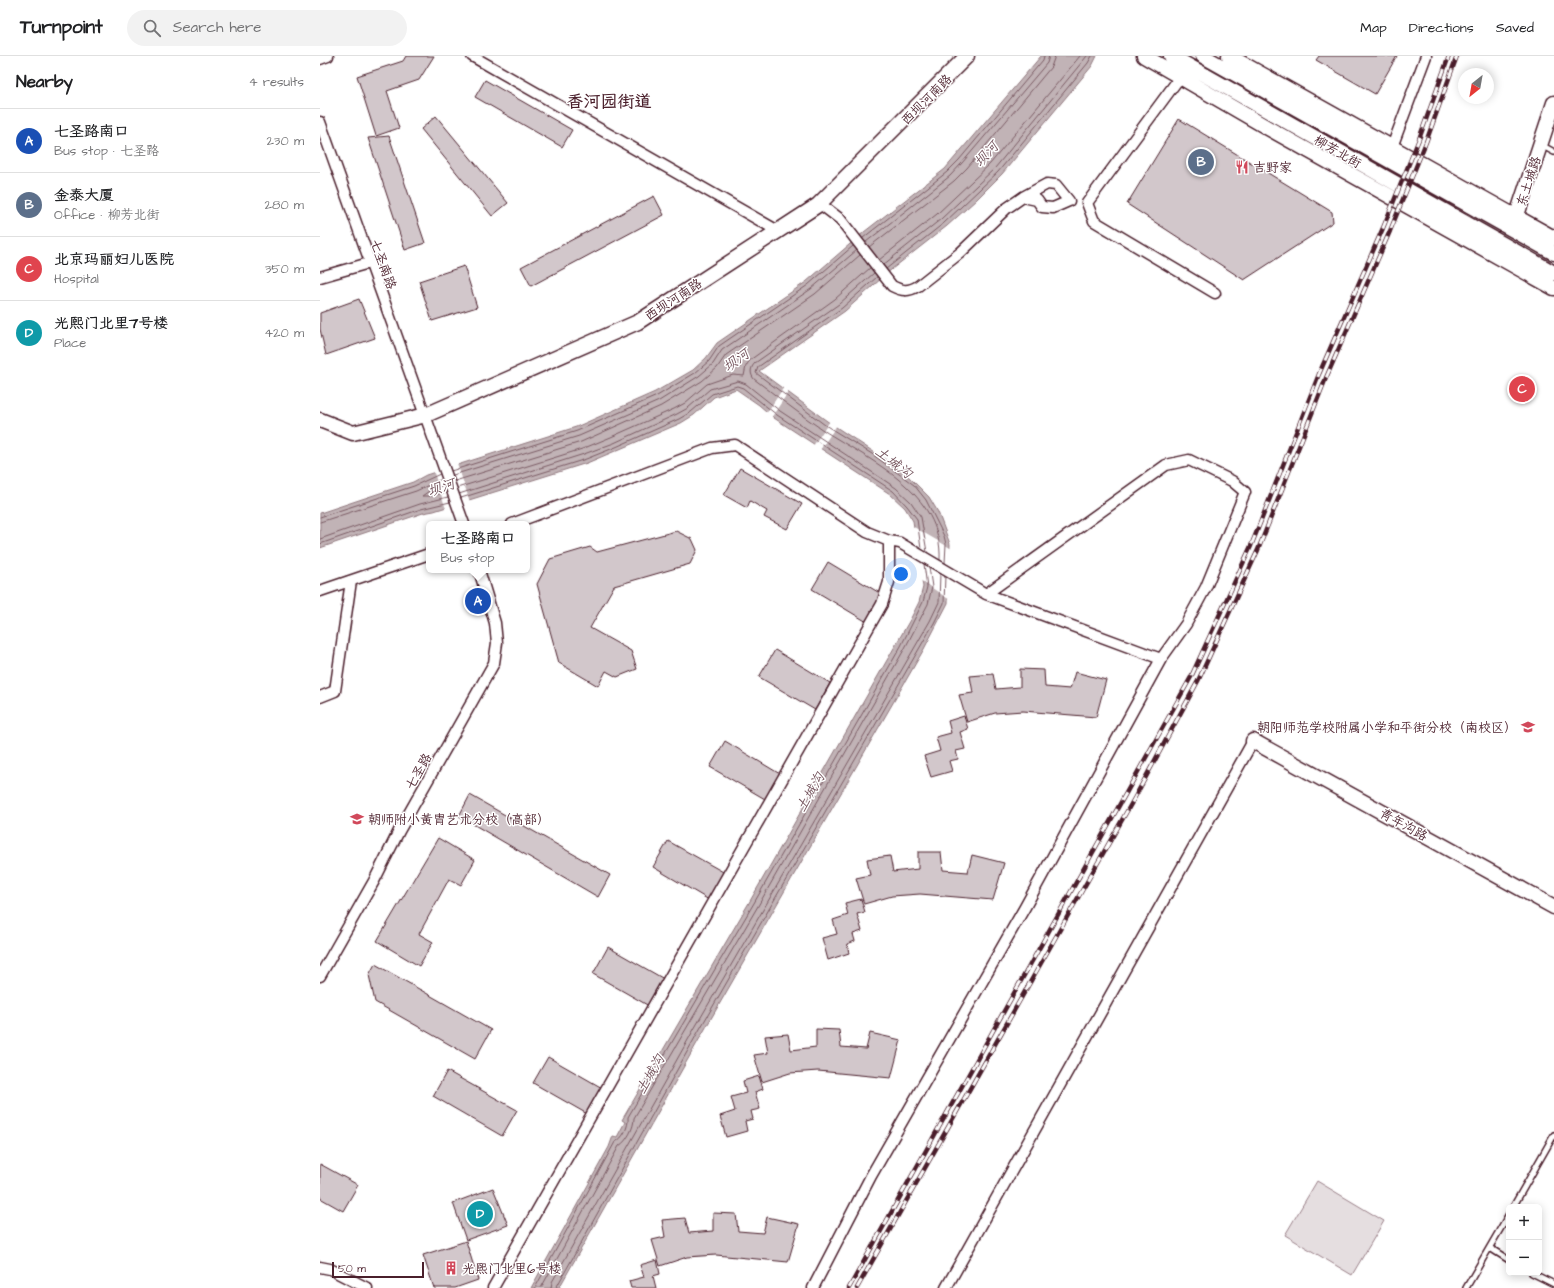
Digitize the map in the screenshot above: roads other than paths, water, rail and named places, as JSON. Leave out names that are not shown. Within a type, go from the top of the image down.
[{"type":"street","points":[[320,58],[328,56]]},
{"type":"street","points":[[472,56],[778,231]]},
{"type":"street","name":"西坝河南路","points":[[320,420],[353,433],[426,415],[638,322],[820,203],[968,56]]},
{"type":"street","points":[[1144,56],[1180,78],[1554,288]]},
{"type":"street","name":"柳芳北街","points":[[1171,56],[1554,273]]},
{"type":"street","name":"柳芳北街","points":[[1204,56],[1554,253]]},
{"type":"street","points":[[1229,56],[1554,238]]},
{"type":"street","points":[[1392,147],[1426,56]]},
{"type":"street","points":[[1087,203],[1180,78]]},
{"type":"street","name":"东土城路","points":[[1499,258],[1517,216],[1554,103]]},
{"type":"street","name":"七圣南路","points":[[320,122],[369,263],[426,415],[463,521]]},
{"type":"street","points":[[820,203],[840,219],[892,286],[901,291],[912,290],[918,286],[960,253],[1007,208],[1023,197],[1047,184],[1056,185],[1069,201]]},
{"type":"street","points":[[1023,197],[1037,200],[1042,207],[1052,208],[1069,201],[1087,203]]},
{"type":"street","points":[[1087,203],[1094,221],[1216,293]]},
{"type":"street","points":[[320,277],[369,263]]},
{"type":"street","points":[[520,521],[712,448],[735,445],[867,532],[889,541],[900,543],[962,578],[986,594],[1161,659]]},
{"type":"street","points":[[813,1288],[872,1176],[1025,907],[1161,659],[1186,624],[1206,587],[1245,492],[1232,481],[1189,460],[1166,465],[986,594]]},
{"type":"street","points":[[493,1288],[882,604],[889,582],[889,541]]},
{"type":"street","points":[[320,591],[426,555]]},
{"type":"street","name":"七圣路","points":[[320,976],[374,881],[399,831],[494,663],[497,643],[495,623],[480,573]]},
{"type":"street","points":[[320,697],[335,692],[351,581]]},
{"type":"street","points":[[946,1288],[1253,740]]},
{"type":"street","name":"青年沟路","points":[[1253,740],[1554,907]]},
{"type":"street","points":[[320,1267],[330,1269],[367,1288]]},
{"type":"lane","points":[[1540,144],[1554,152]]},
{"type":"lane","points":[[1515,1204],[1554,1134]]},
{"type":"lane","points":[[1466,1288],[1506,1219]]},
{"type":"lane","points":[[1490,1248],[1506,1258]]},
{"type":"lane","points":[[1538,1276],[1554,1284]]},
{"type":"water","points":[[1041,56],[1097,56],[1092,66],[1002,174],[976,200],[947,226],[892,269],[845,311],[759,371],[827,421],[904,472],[929,497],[938,512],[950,544],[948,603],[924,649],[701,1036],[559,1288],[531,1288],[609,1147],[613,1136],[617,1137],[625,1122],[622,1120],[750,901],[919,602],[923,587],[913,521],[905,508],[890,494],[774,418],[759,405],[736,389],[714,397],[694,415],[681,423],[587,463],[434,511],[423,513],[320,548],[320,513],[413,482],[426,475],[576,427],[655,392],[693,370],[706,358],[717,343],[806,282],[864,232],[945,169]]},
{"type":"railway","points":[[849,1288],[1191,677],[1251,546],[1319,374],[1383,228],[1419,139],[1449,56]]},
{"type":"railway","points":[[857,1288],[1135,797],[1198,681],[1258,550],[1326,378],[1390,231],[1426,142],[1457,56]]},
{"type":"place","name":"金泰大厦","points":[[1201,162]]},
{"type":"place","name":"吉野家","points":[[1242,167]]},
{"type":"place","name":"北京玛丽妇儿医院","points":[[1522,389]]},
{"type":"place","name":"七圣路南口","points":[[478,601]]},
{"type":"place","name":"朝阳师范学校附属小学和平街分校（南校区）","points":[[1528,727]]},
{"type":"place","name":"朝师附小黄胄艺术分校（高部）","points":[[357,819]]},
{"type":"place","name":"光熙门北里7号楼","points":[[480,1214]]},
{"type":"place","name":"光熙门北里6号楼","points":[[451,1268]]},
{"type":"district","name":"香河园街道","points":[[609,101]]},
{"type":"water label","name":"坝河","points":[[986,154]]},
{"type":"water label","name":"坝河","points":[[736,360]]},
{"type":"water label","name":"土城沟","points":[[894,462]]},
{"type":"water label","name":"坝河","points":[[441,487]]},
{"type":"water label","name":"土城沟","points":[[810,792]]},
{"type":"water label","name":"土城沟","points":[[650,1074]]}]
